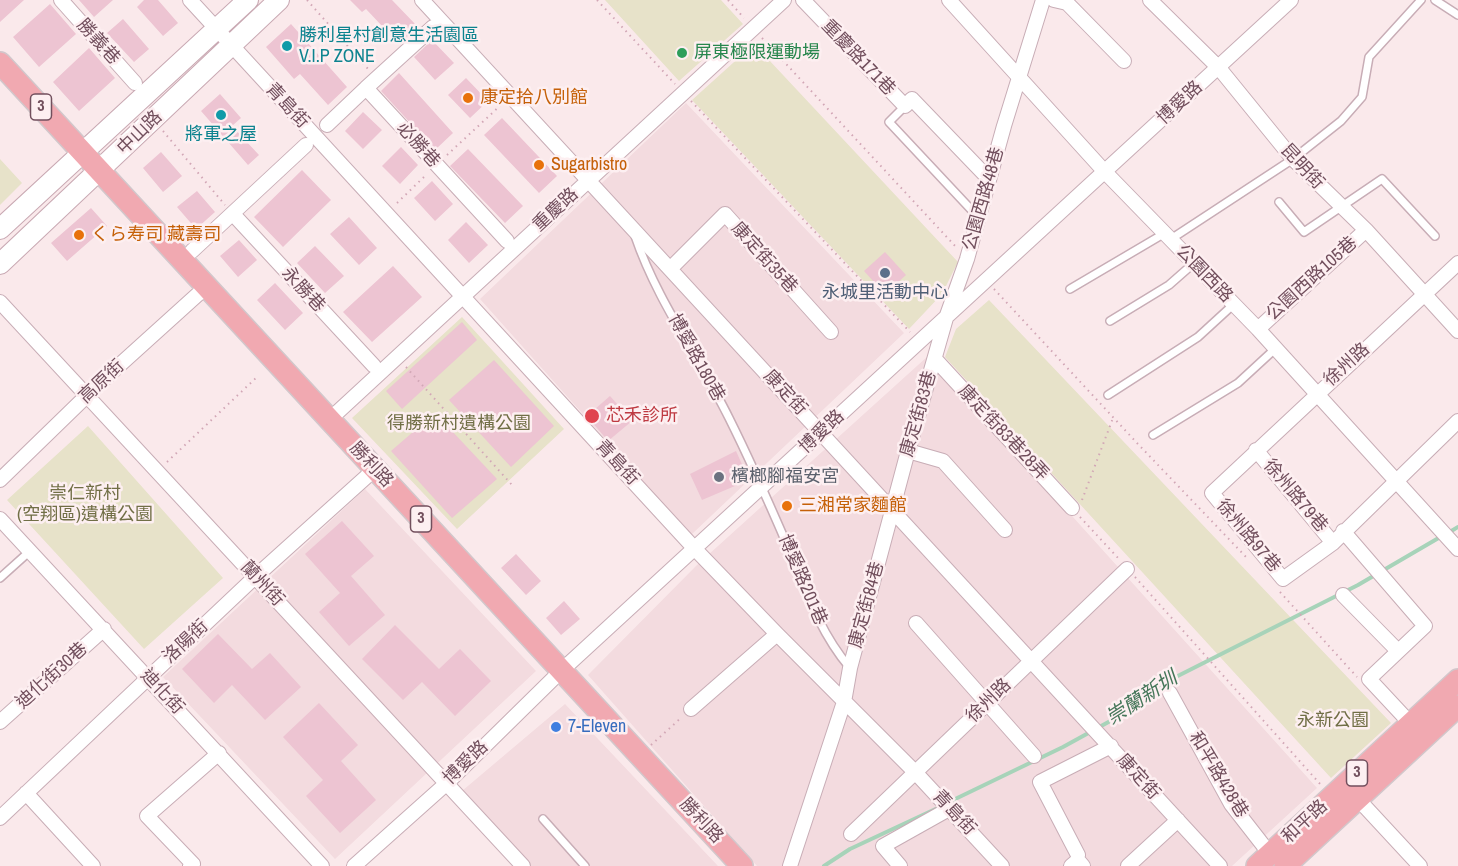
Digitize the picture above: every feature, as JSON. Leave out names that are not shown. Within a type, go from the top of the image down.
[{"type":"main road","name":"勝利路","points":[[0,63],[742,866]]},
{"type":"main road","name":"和平路","points":[[1271,862],[1332,796],[1458,680]]},
{"type":"main road","name":"和平路","points":[[1271,862],[1334,819],[1458,706]]},
{"type":"street","name":"勝義巷","points":[[61,0],[135,83]]},
{"type":"street","name":"青島街","points":[[190,0],[695,549],[915,772],[1002,866]]},
{"type":"street","name":"中山路","points":[[0,229],[248,0]]},
{"type":"street","name":"中山路","points":[[0,264],[279,0]]},
{"type":"street","name":"康定街","points":[[422,0],[1220,866]]},
{"type":"street","name":"重慶路","points":[[329,420],[784,0]]},
{"type":"street","name":"重慶路171巷","points":[[802,0],[905,106],[912,99],[989,179]]},
{"type":"street","name":"公園西路","points":[[948,0],[1105,172],[1276,348],[1449,540]]},
{"type":"street","name":"公園西路48巷","points":[[946,318],[967,259],[1043,0]]},
{"type":"street","points":[[1054,0],[1067,3],[1124,61]]},
{"type":"street","name":"昆明街","points":[[1150,0],[1219,68],[1293,159],[1366,230],[1458,331]]},
{"type":"street","name":"博愛路","points":[[354,866],[447,783],[561,671],[1291,0]]},
{"type":"street","points":[[327,125],[433,27]]},
{"type":"street","name":"必勝巷","points":[[366,88],[507,241]]},
{"type":"street","points":[[192,251],[306,145]]},
{"type":"street","name":"永勝巷","points":[[233,214],[374,366]]},
{"type":"street","name":"康定街35巷","points":[[670,269],[725,214],[831,332]]},
{"type":"street","name":"公園西路105巷","points":[[1258,329],[1366,230]]},
{"type":"street","name":"徐州路","points":[[1212,493],[1458,263]]},
{"type":"street","name":"高原街","points":[[0,480],[207,286]]},
{"type":"street","name":"蘭州街","points":[[0,302],[523,866]]},
{"type":"street","name":"康定街83巷","points":[[892,510],[946,318]]},
{"type":"street","name":"康定街83巷28弄","points":[[934,358],[1074,511]]},
{"type":"street","points":[[1281,585],[1333,543],[1458,421]]},
{"type":"street","name":"徐州路79巷","points":[[1256,450],[1333,543]]},
{"type":"street","points":[[908,451],[943,461],[1005,530]]},
{"type":"street","name":"洛陽街","points":[[0,818],[255,577],[375,469]]},
{"type":"street","name":"徐州路97巷","points":[[1212,493],[1281,585]]},
{"type":"street","name":"康定街84巷","points":[[844,702],[850,668],[892,510]]},
{"type":"street","name":"迪化街","points":[[0,519],[322,866]]},
{"type":"street","points":[[1343,531],[1425,627],[1364,678],[1410,723]]},
{"type":"street","name":"徐州路","points":[[851,834],[1127,569]]},
{"type":"street","points":[[1343,595],[1398,651]]},
{"type":"street","points":[[916,623],[1034,756]]},
{"type":"street","name":"迪化街30巷","points":[[0,722],[104,629]]},
{"type":"street","points":[[691,710],[777,634]]},
{"type":"street","name":"和平路428巷","points":[[1170,693],[1231,804],[1271,862]]},
{"type":"street","points":[[790,866],[844,702]]},
{"type":"street","points":[[1077,862],[1040,782],[1111,746]]},
{"type":"street","points":[[191,865],[147,816],[219,753]]},
{"type":"street","points":[[26,793],[93,866]]},
{"type":"street","points":[[1334,819],[1332,796],[1357,798],[1420,866]]},
{"type":"street","points":[[900,866],[883,846],[945,804]]},
{"type":"street","points":[[1128,866],[1178,820]]},
{"type":"lane","points":[[1070,289],[1168,236],[1293,159],[1341,121],[1362,97],[1369,57],[1421,0]]},
{"type":"lane","points":[[1435,0],[1458,15]]},
{"type":"lane","points":[[905,106],[889,122],[979,218]]},
{"type":"lane","points":[[1279,202],[1304,232],[1382,179],[1435,236]]},
{"type":"lane","name":"博愛路180巷","points":[[632,228],[642,258],[728,415],[762,487]]},
{"type":"lane","points":[[1110,321],[1168,285],[1194,262]]},
{"type":"lane","points":[[1108,395],[1198,337],[1234,304]]},
{"type":"lane","points":[[1153,435],[1238,383],[1276,348]]},
{"type":"lane","name":"博愛路201巷","points":[[762,487],[823,631],[850,668]]},
{"type":"lane","points":[[0,578],[30,551]]},
{"type":"lane","points":[[543,819],[585,866]]},
{"type":"path","points":[[307,0],[377,78]]},
{"type":"path","points":[[597,0],[920,342]]},
{"type":"path","points":[[728,0],[967,259]]},
{"type":"path","points":[[397,203],[503,103]]},
{"type":"path","points":[[161,129],[233,214]]},
{"type":"path","points":[[986,281],[1248,559]]},
{"type":"path","points":[[404,365],[512,485]]},
{"type":"path","points":[[163,466],[257,377]]},
{"type":"path","points":[[1113,418],[1074,511],[1332,796]]},
{"type":"path","points":[[1281,585],[1294,608],[1364,678]]},
{"type":"path","points":[[640,755],[691,710]]},
{"type":"shaded area","points":[[686,103],[904,333],[691,535],[480,299]]},
{"type":"shaded area","points":[[928,356],[1317,788],[1232,866],[757,866],[588,675],[697,565]]},
{"type":"shaded area","points":[[365,489],[536,671],[335,859],[163,677]]},
{"type":"shaded area","points":[[565,704],[718,866],[531,866],[462,791]]},
{"type":"green space","name":"屏東極限運動場","points":[[605,0],[721,0],[743,24],[679,81]]},
{"type":"green space","points":[[754,44],[958,262],[942,294],[909,329],[692,100]]},
{"type":"green space","points":[[0,159],[22,183],[0,205]]},
{"type":"green space","name":"永新公園","points":[[989,300],[1391,723],[1331,778],[945,357],[956,329]]},
{"type":"green space","name":"得勝新村遺構公園","points":[[462,317],[564,429],[457,529],[352,418]]},
{"type":"green space","name":"崇仁新村 (空翔區)遺構公園","points":[[88,426],[223,578],[144,649],[7,500]]},
{"type":"building","points":[[0,0],[24,0],[0,22]]},
{"type":"building","points":[[79,0],[113,0],[94,17]]},
{"type":"building","points":[[144,0],[158,0],[178,23],[163,36],[137,7]]},
{"type":"building","points":[[350,0],[392,0],[418,27],[399,44],[366,9],[362,12]]},
{"type":"building","points":[[50,4],[76,34],[39,67],[13,37]]},
{"type":"building","points":[[123,19],[149,49],[134,62],[107,33]]},
{"type":"building","points":[[291,24],[347,87],[328,105],[300,74],[294,79],[266,47]]},
{"type":"building","points":[[432,40],[454,63],[435,80],[414,57]]},
{"type":"building","points":[[89,48],[115,78],[79,111],[53,82]]},
{"type":"building","points":[[399,73],[453,133],[435,150],[381,91]]},
{"type":"building","name":"康定拾八別館","points":[[466,78],[488,101],[470,118],[448,95]]},
{"type":"building","points":[[220,94],[241,118],[232,126],[259,155],[248,165],[201,111]]},
{"type":"building","points":[[363,112],[382,130],[363,149],[345,131]]},
{"type":"building","points":[[502,118],[557,176],[539,193],[484,135]]},
{"type":"building","points":[[401,147],[418,165],[400,184],[382,166]]},
{"type":"building","points":[[468,149],[523,206],[505,223],[450,166]]},
{"type":"building","points":[[161,152],[182,176],[163,192],[143,168]]},
{"type":"building","points":[[302,170],[331,200],[283,247],[254,217]]},
{"type":"building","points":[[432,181],[453,204],[435,221],[414,198]]},
{"type":"building","points":[[197,191],[215,212],[196,229],[177,207]]},
{"type":"building","name":"くら寿司 藏壽司","points":[[91,208],[107,226],[67,261],[51,243]]},
{"type":"building","points":[[349,217],[377,248],[359,265],[330,234]]},
{"type":"building","points":[[466,222],[488,245],[469,263],[448,240]]},
{"type":"building","points":[[239,240],[257,260],[238,277],[220,256]]},
{"type":"building","points":[[315,246],[344,276],[325,293],[297,263]]},
{"type":"building","name":"永城里活動中心","points":[[885,252],[906,275],[885,294],[864,271]]},
{"type":"building","points":[[393,266],[422,297],[372,342],[343,312]]},
{"type":"building","points":[[275,283],[303,313],[285,330],[257,300]]},
{"type":"building","points":[[462,322],[477,340],[402,409],[386,391]]},
{"type":"building","points":[[494,360],[554,426],[511,467],[449,400]]},
{"type":"building","points":[[610,396],[632,421],[608,441],[587,416]]},
{"type":"building","points":[[435,413],[497,479],[452,518],[391,451]]},
{"type":"building","name":"檳榔腳福安宮","points":[[736,451],[749,480],[702,500],[690,474]]},
{"type":"building","points":[[342,521],[374,556],[351,576],[385,615],[349,646],[319,612],[340,593],[305,554]]},
{"type":"building","points":[[516,554],[541,581],[526,595],[501,568]]},
{"type":"building","points":[[564,601],[580,619],[561,635],[546,618]]},
{"type":"building","points":[[395,625],[439,669],[460,649],[491,681],[455,716],[422,682],[403,700],[362,659]]},
{"type":"building","points":[[218,634],[252,669],[270,653],[301,687],[265,720],[232,685],[214,703],[182,669]]},
{"type":"building","points":[[319,703],[358,745],[341,761],[376,800],[340,833],[306,796],[323,780],[283,737]]},
{"type":"waterway","name":"崇蘭新圳","points":[[1448,533],[1458,527]]},
{"type":"waterway","name":"崇蘭新圳","points":[[949,802],[1063,747],[1123,714],[1131,703],[1150,690],[1358,585],[1442,536]]},
{"type":"waterway","name":"崇蘭新圳","points":[[824,866],[850,849],[942,806]]},
{"type":"place","name":"勝利星村創意生活園區 V.I.P ZONE","points":[[287,46]]},
{"type":"place","name":"屏東極限運動場","points":[[682,53]]},
{"type":"place","name":"康定拾八別館","points":[[468,98]]},
{"type":"place","name":"將軍之屋","points":[[221,115]]},
{"type":"place","name":"Sugarbistro","points":[[539,165]]},
{"type":"place","name":"くら寿司 藏壽司","points":[[79,235]]},
{"type":"place","name":"永城里活動中心","points":[[885,273]]},
{"type":"place","name":"芯禾診所","points":[[592,416]]},
{"type":"place","name":"檳榔腳福安宮","points":[[719,477]]},
{"type":"place","name":"三湘常家麵館","points":[[787,506]]},
{"type":"place","name":"7-Eleven","points":[[556,727]]}]
